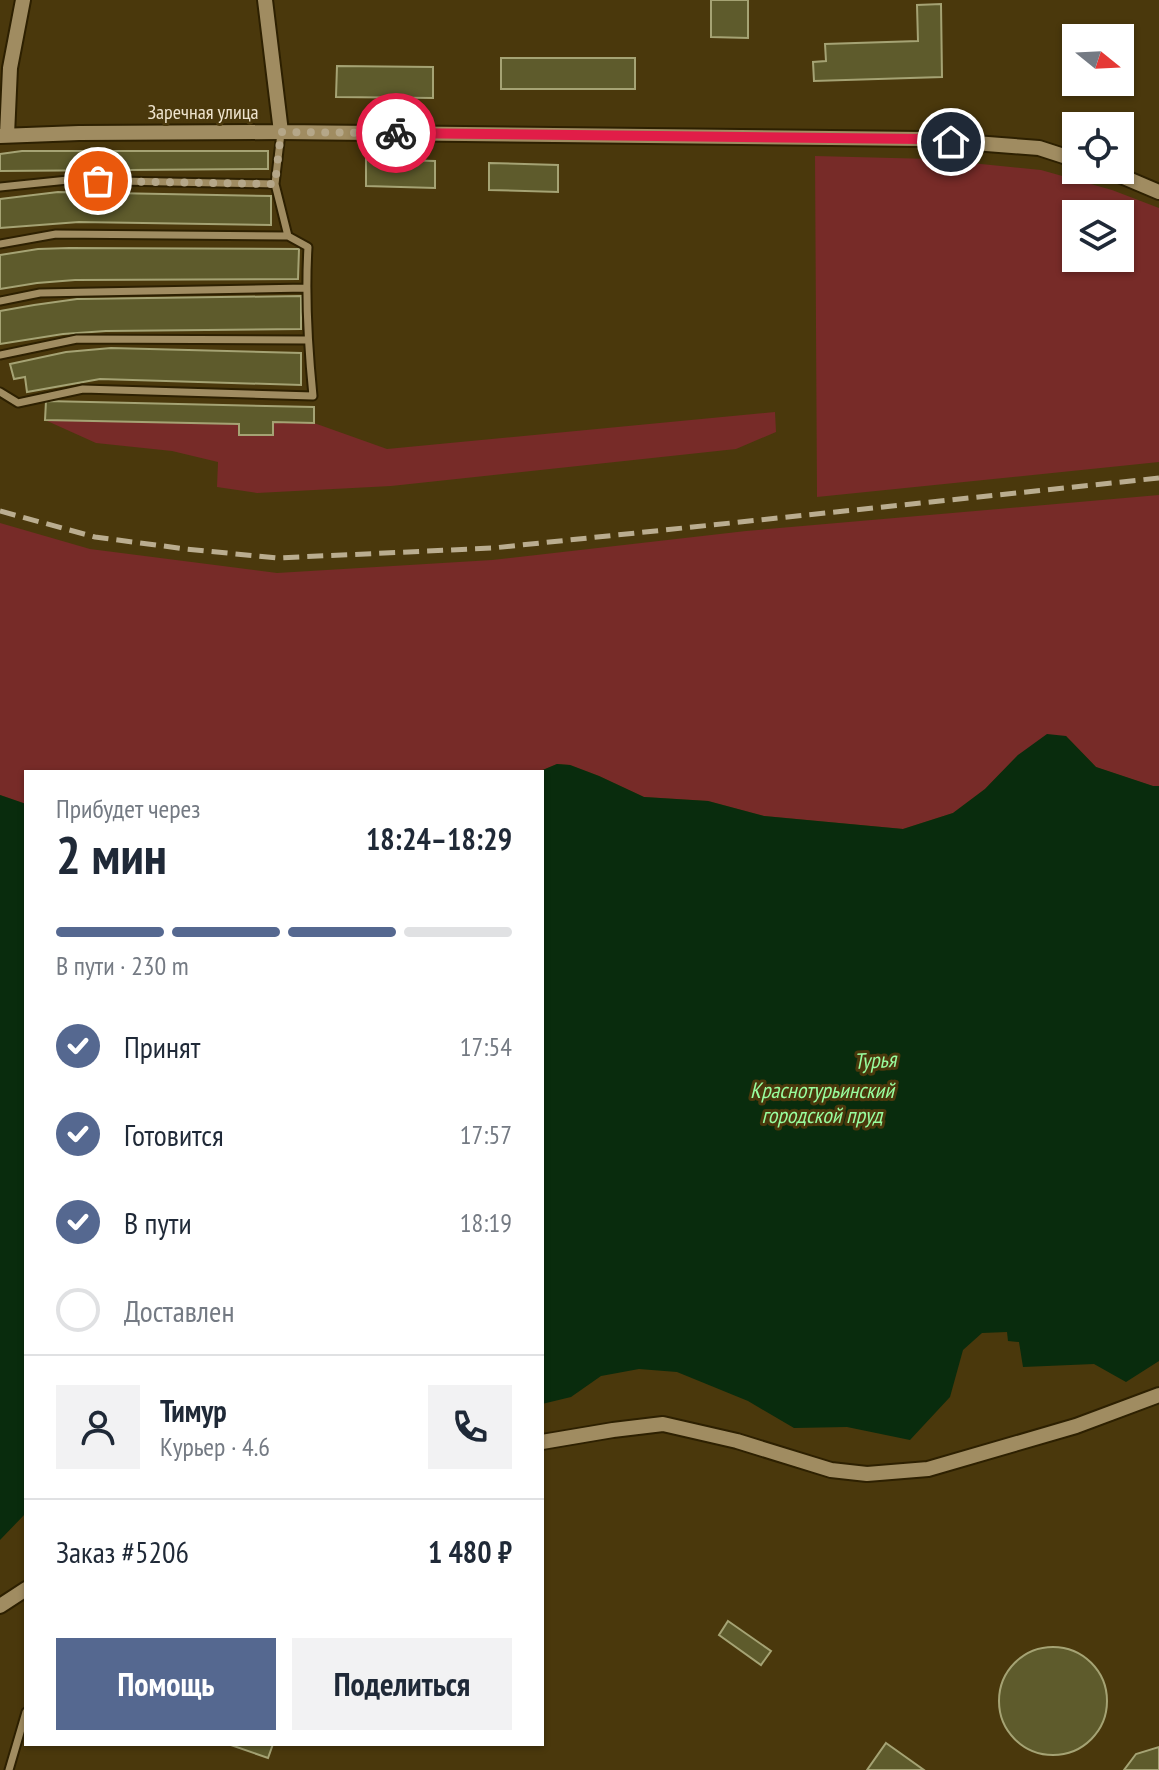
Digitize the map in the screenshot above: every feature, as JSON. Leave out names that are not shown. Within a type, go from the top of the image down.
[{"type":"street","points":[[4,136],[10,68],[23,0]]},
{"type":"street","points":[[265,0],[281,132]]},
{"type":"street","name":"Заречная улица","points":[[4,136],[281,132],[922,139],[1039,148],[1062,155]]},
{"type":"street","points":[[1134,180],[1159,192]]},
{"type":"street","points":[[544,1442],[663,1424],[737,1441],[831,1470],[867,1474],[928,1469],[1076,1426],[1159,1395]]},
{"type":"street","points":[[0,1606],[24,1590]]},
{"type":"lane","points":[[281,132],[275,184],[288,236]]},
{"type":"lane","points":[[0,187],[68,180],[275,184]]},
{"type":"lane","points":[[0,244],[56,234],[288,236],[308,247],[307,340],[313,396],[83,389],[18,403],[0,392]]},
{"type":"lane","points":[[0,301],[40,293],[306,288]]},
{"type":"lane","points":[[0,355],[77,339],[307,340]]},
{"type":"lane","points":[[9,1770],[24,1719]]},
{"type":"shaded area","points":[[815,156],[932,159],[1041,170],[1062,176],[1062,184],[1091,184],[1159,208],[1159,462],[817,497]]},
{"type":"shaded area","points":[[775,412],[776,432],[736,449],[391,486],[257,493],[217,487],[218,462],[172,451],[96,443],[45,420],[239,424],[239,435],[272,435],[273,422],[314,423],[387,449]]},
{"type":"shaded area","points":[[1159,495],[1159,786],[1096,767],[1066,736],[1018,755],[985,789],[953,813],[903,829],[764,816],[708,801],[644,797],[570,765],[557,764],[543,770],[24,770],[24,803],[0,795],[0,523],[90,549],[277,573],[492,560],[746,531]]},
{"type":"water","name":"Краснотурьинский городской пруд","points":[[1047,734],[1066,736],[1096,767],[1159,786],[1159,1361],[1126,1382],[1094,1364],[1023,1367],[1019,1342],[1008,1341],[1007,1332],[982,1333],[963,1350],[950,1397],[910,1440],[847,1427],[794,1428],[748,1401],[677,1372],[639,1369],[601,1376],[571,1397],[544,1404],[543,770],[557,764],[570,765],[644,797],[708,801],[764,816],[903,829],[953,813],[985,789],[1018,755]]},
{"type":"water","points":[[0,795],[24,803],[24,1515],[0,1540]]},
{"type":"building","points":[[711,0],[748,0],[748,38],[711,37]]},
{"type":"building","points":[[941,4],[942,77],[814,81],[813,62],[826,61],[825,44],[918,41],[917,5]]},
{"type":"building","points":[[501,58],[635,58],[635,89],[501,89]]},
{"type":"building","points":[[337,66],[433,67],[433,98],[336,97]]},
{"type":"building","points":[[22,151],[268,151],[268,169],[0,171],[0,154]]},
{"type":"building","points":[[366,159],[435,161],[435,188],[366,186]]},
{"type":"building","points":[[489,163],[558,165],[558,192],[489,190]]},
{"type":"building","points":[[58,192],[271,196],[271,225],[79,222],[0,228],[0,199]]},
{"type":"building","points":[[69,248],[299,249],[298,279],[75,280],[0,289],[0,255]]},
{"type":"building","points":[[301,296],[301,329],[106,331],[0,344],[0,311],[34,305],[77,299]]},
{"type":"building","points":[[111,348],[301,353],[301,385],[100,379],[27,392],[25,377],[14,379],[10,364],[66,352]]},
{"type":"building","points":[[46,401],[314,407],[314,423],[273,422],[273,435],[239,435],[239,424],[45,420]]},
{"type":"building","points":[[728,1621],[771,1651],[761,1665],[719,1635]]},
{"type":"building","points":[[1053,1647],[1074,1651],[1091,1663],[1103,1680],[1107,1701],[1103,1722],[1091,1739],[1074,1751],[1053,1755],[1032,1751],[1015,1739],[1003,1722],[999,1701],[1003,1680],[1015,1663],[1032,1651]]},
{"type":"building","points":[[886,1743],[924,1770],[867,1770]]},
{"type":"building","points":[[234,1746],[272,1746],[268,1758]]},
{"type":"building","points":[[1159,1747],[1159,1770],[1124,1770],[1136,1754]]},
{"type":"railway","points":[[0,511],[95,537],[277,558],[493,548],[1159,478]]},
{"type":"way so far","points":[[98,181],[275,184],[281,132],[396,133]]},
{"type":"route","points":[[396,133],[922,139],[951,142]]},
{"type":"water label","name":"Турья","points":[[875,1060]]}]
